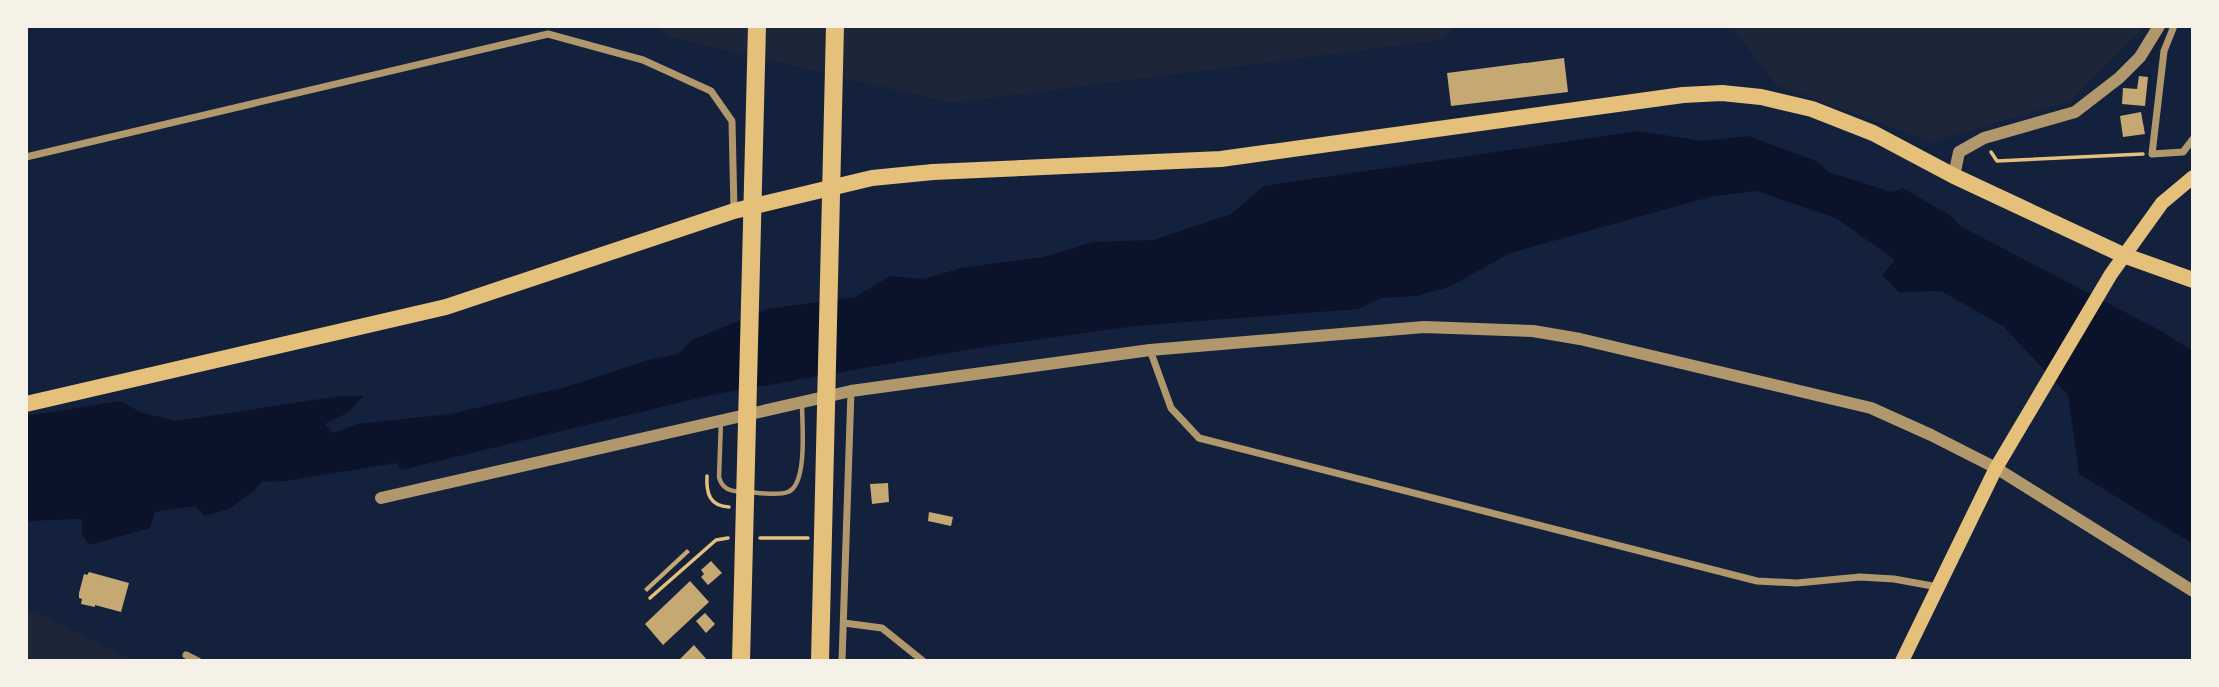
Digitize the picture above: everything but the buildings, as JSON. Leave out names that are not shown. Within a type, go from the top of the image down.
[{"type":"highway","points":[[741,661],[756,29]]},
{"type":"highway","points":[[820,661],[835,30]]},
{"type":"main road","points":[[26,404],[446,307],[734,211],[872,178],[933,172],[1222,159],[1683,95],[1722,93],[1761,97],[1812,109],[1873,133],[1954,176],[2123,255],[2193,280]]},
{"type":"main road","points":[[1902,661],[1996,468],[2111,274],[2162,203],[2193,177]]},
{"type":"street","points":[[1954,176],[1959,152],[1989,136],[2075,112],[2119,78],[2140,57],[2159,26]]},
{"type":"street","points":[[2174,26],[2164,51],[2152,154],[2183,152],[2193,139]]},
{"type":"street","points":[[26,157],[548,34],[643,60],[711,90],[732,121],[734,211]]},
{"type":"street","points":[[381,498],[852,391],[1150,350],[1424,327],[1533,331],[1871,408],[1996,468],[2193,591]]},
{"type":"street","points":[[1150,350],[1171,408],[1199,438],[1757,581],[1797,583],[1860,577],[1894,579],[1938,587]]},
{"type":"street","points":[[842,661],[852,391]]},
{"type":"street","points":[[844,623],[882,628],[923,661]]},
{"type":"street","points":[[186,655],[198,661]]},
{"type":"lane","points":[[721,421],[719,477],[723,486],[738,492],[786,493],[797,485],[801,473],[802,403]]},
{"type":"path","points":[[1989,136],[1991,154],[1997,161],[2152,154]]},
{"type":"path","points":[[707,474],[709,496],[718,505],[730,507],[730,517]]},
{"type":"path","points":[[730,527],[730,538]]},
{"type":"shaded area","points":[[657,26],[1455,26],[1442,40],[951,103],[670,37]]},
{"type":"shaded area","points":[[1731,26],[2146,26],[2070,101],[1932,142],[1776,85]]},
{"type":"shaded area","points":[[1639,131],[1701,141],[1748,136],[1816,161],[1829,172],[1891,192],[1903,188],[1951,216],[1960,226],[2161,331],[2193,351],[2193,544],[2079,474],[2068,395],[2003,326],[1941,291],[1899,292],[1882,275],[1895,260],[1836,218],[1756,191],[1710,197],[1510,253],[1449,287],[1416,296],[1381,298],[1358,309],[1135,326],[977,348],[707,396],[401,470],[394,458],[356,451],[273,468],[254,491],[229,509],[205,516],[195,506],[155,512],[150,528],[89,545],[82,534],[82,519],[26,521],[26,416],[121,401],[140,412],[176,421],[340,396],[364,396],[347,413],[325,424],[333,433],[357,424],[450,414],[566,387],[648,360],[678,354],[692,340],[767,309],[855,297],[890,276],[924,279],[961,268],[1043,257],[1093,242],[1154,240],[1231,214],[1264,186]]},
{"type":"shaded area","points":[[26,611],[35,612],[133,661],[26,661]]},
{"type":"waterway","points":[[255,466],[285,465],[408,445]]}]
